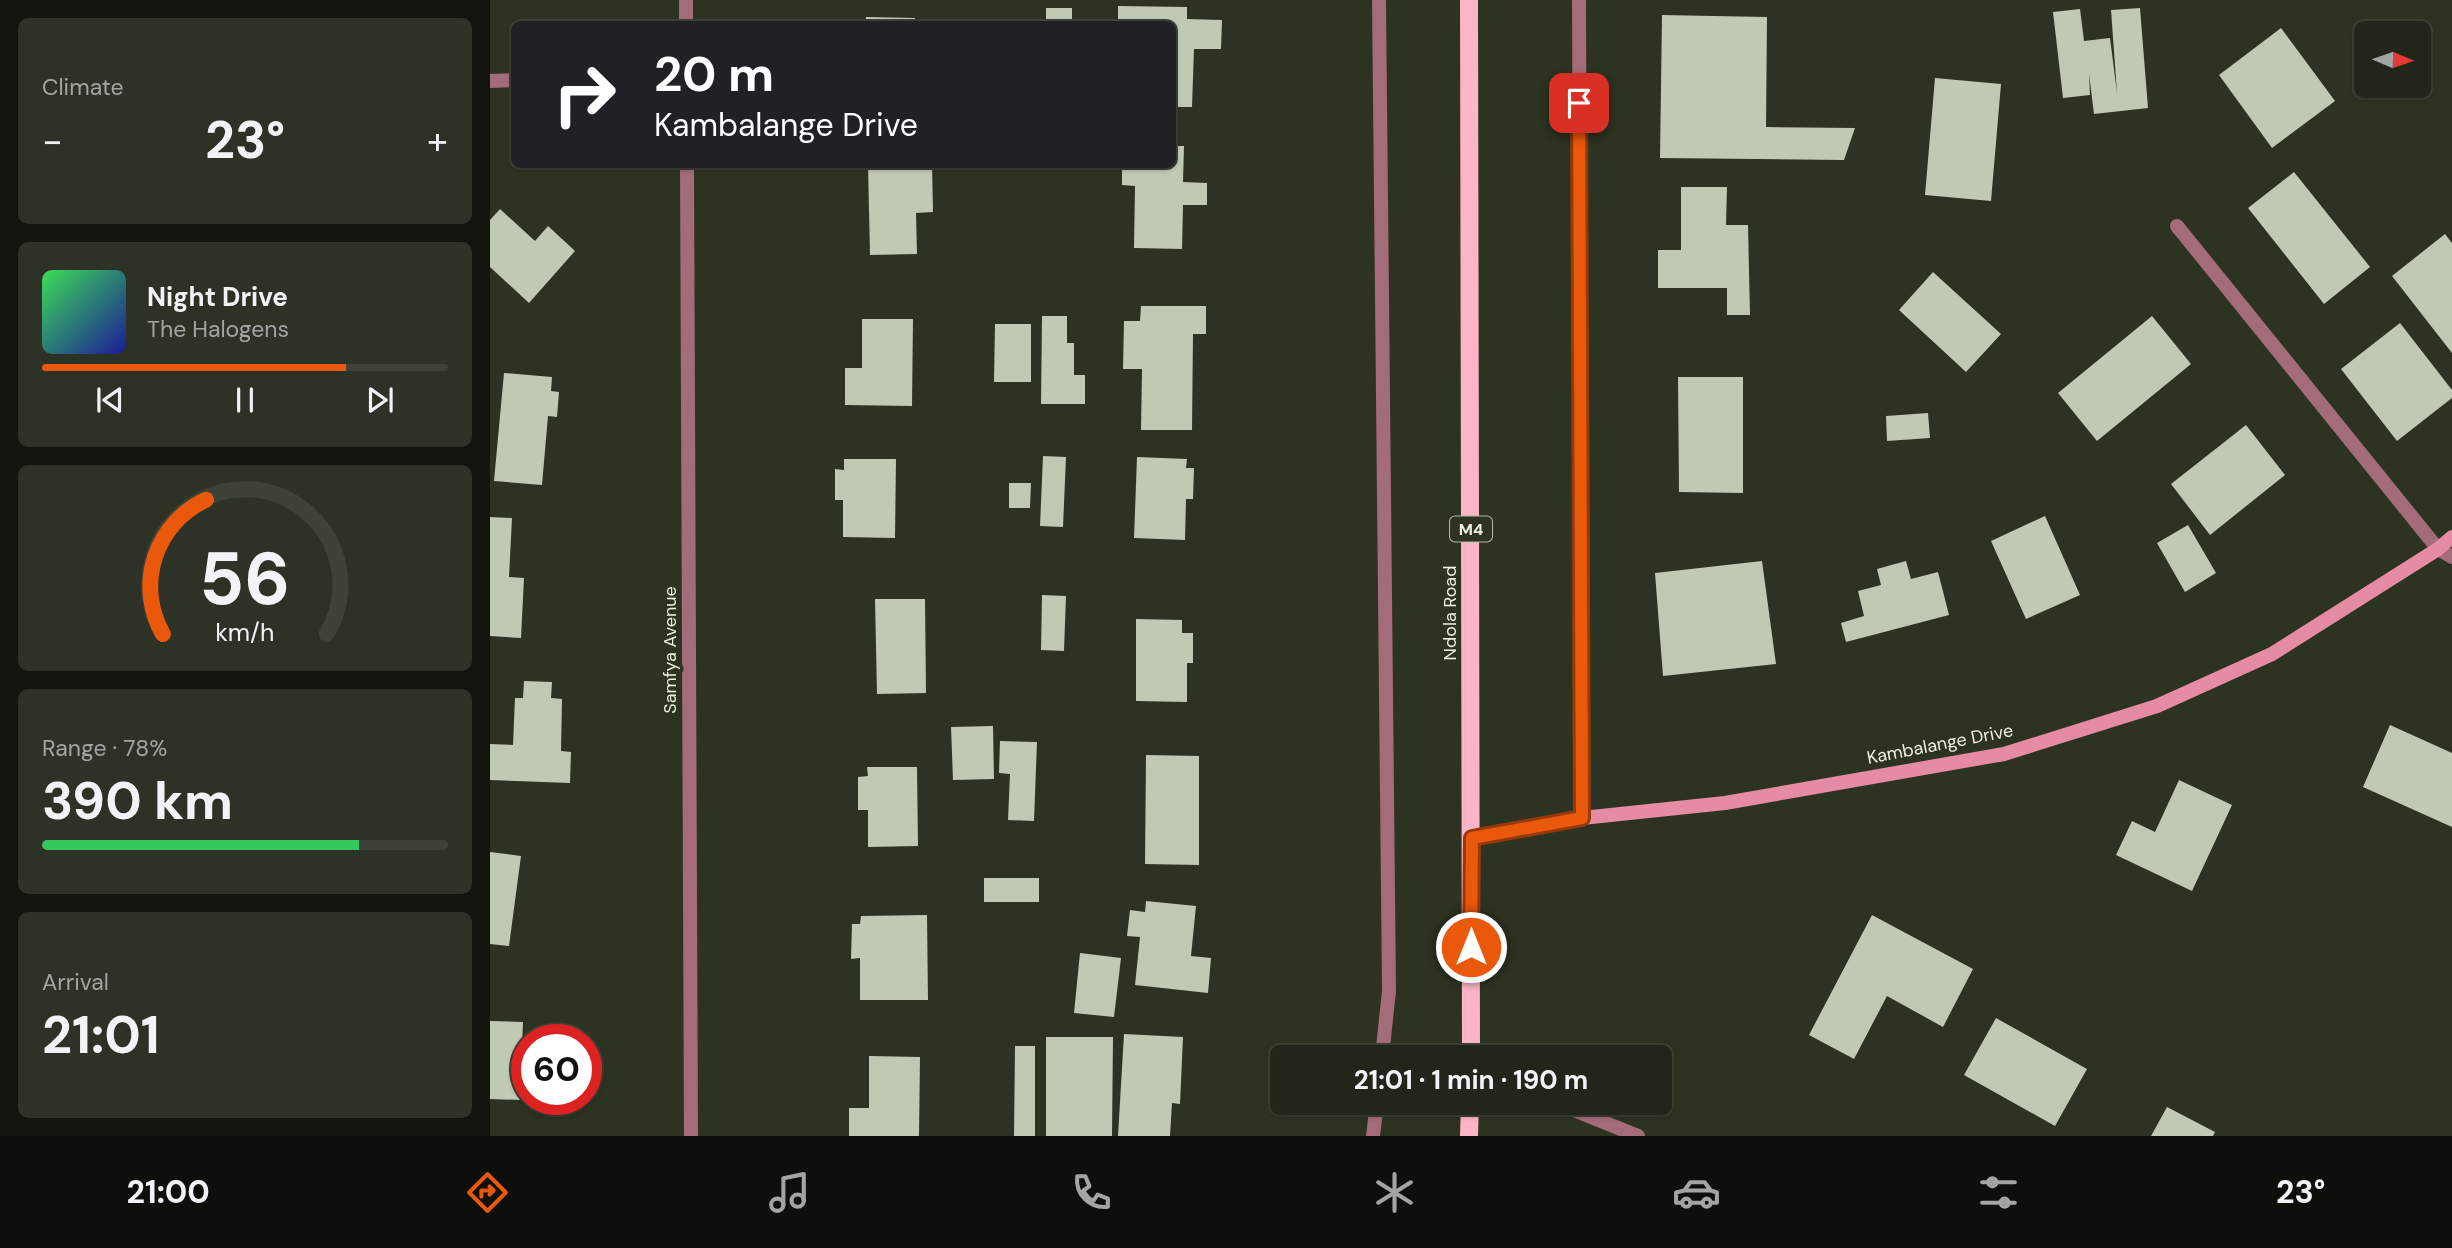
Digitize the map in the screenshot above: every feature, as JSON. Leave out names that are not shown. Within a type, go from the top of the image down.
[{"type":"main road","name":"Ndola Road","points":[[1469,0],[1471,1045]]},
{"type":"main road","points":[[1469,1136],[1470,1115]]},
{"type":"street","points":[[685,0],[686,21]]},
{"type":"street","points":[[1379,0],[1389,978],[1383,1045]]},
{"type":"street","points":[[1579,0],[1582,818]]},
{"type":"street","points":[[490,81],[511,80]]},
{"type":"street","name":"Samfya Avenue","points":[[687,168],[691,1136]]},
{"type":"street","points":[[2177,226],[2438,549],[2452,557]]},
{"type":"street","name":"Kambalange Drive","points":[[1472,838],[1582,818],[1725,803],[2004,754],[2157,706],[2272,654],[2438,549],[2452,537]]},
{"type":"street","points":[[1373,1136],[1375,1115]]},
{"type":"street","points":[[1586,1115],[1638,1136]]},
{"type":"building","points":[[1118,6],[1187,7],[1187,19],[1222,20],[1221,49],[1194,49],[1192,107],[1176,107],[1176,21],[1118,21]]},
{"type":"building","points":[[1046,8],[1072,8],[1072,21],[1046,21]]},
{"type":"building","points":[[2140,8],[2148,108],[2094,114],[2089,74],[2090,95],[2063,98],[2053,12],[2080,9],[2084,41],[2110,38],[2117,93],[2111,10]]},
{"type":"building","points":[[1662,15],[1767,17],[1766,127],[1855,128],[1844,160],[1660,158]]},
{"type":"building","points":[[866,17],[915,18],[915,21],[865,21]]},
{"type":"building","points":[[2281,28],[2335,101],[2272,148],[2219,75]]},
{"type":"building","points":[[1935,78],[2001,84],[1991,201],[1925,195]]},
{"type":"building","points":[[1176,146],[1184,146],[1183,182],[1207,183],[1207,205],[1183,205],[1182,249],[1134,248],[1135,186],[1122,185],[1122,168],[1176,168]]},
{"type":"building","points":[[868,168],[932,168],[933,212],[916,213],[917,254],[870,255]]},
{"type":"building","points":[[2294,172],[2370,267],[2324,304],[2248,208]]},
{"type":"building","points":[[1681,187],[1727,187],[1726,225],[1748,225],[1750,315],[1727,315],[1727,288],[1658,288],[1658,250],[1681,250]]},
{"type":"building","points":[[500,209],[535,241],[548,226],[575,251],[529,303],[490,267],[490,220]]},
{"type":"building","points":[[2445,234],[2452,243],[2452,353],[2392,276]]},
{"type":"building","points":[[1933,272],[2001,334],[1966,372],[1899,310]]},
{"type":"building","points":[[1141,306],[1206,306],[1206,334],[1193,334],[1192,430],[1141,430],[1142,369],[1123,369],[1124,321],[1140,321]]},
{"type":"building","points":[[1042,316],[1067,316],[1067,343],[1074,343],[1074,375],[1085,375],[1085,404],[1041,404]]},
{"type":"building","points":[[2152,316],[2191,364],[2097,441],[2058,393]]},
{"type":"building","points":[[862,319],[913,319],[912,406],[845,405],[845,368],[862,368]]},
{"type":"building","points":[[2400,323],[2452,390],[2452,398],[2397,441],[2341,369]]},
{"type":"building","points":[[995,324],[1031,324],[1031,382],[994,382]]},
{"type":"building","points":[[504,373],[552,377],[551,391],[559,392],[557,417],[548,416],[542,485],[494,481]]},
{"type":"building","points":[[1678,377],[1743,377],[1743,493],[1679,492]]},
{"type":"building","points":[[1928,413],[1930,438],[1887,441],[1886,416]]},
{"type":"building","points":[[2246,425],[2285,475],[2210,535],[2171,484]]},
{"type":"building","points":[[1043,456],[1066,457],[1063,527],[1040,526]]},
{"type":"building","points":[[1137,457],[1187,459],[1186,468],[1194,468],[1193,499],[1186,499],[1185,540],[1134,538]]},
{"type":"building","points":[[844,459],[896,459],[895,538],[843,537],[843,500],[835,500],[835,469],[844,470]]},
{"type":"building","points":[[1009,483],[1031,483],[1030,508],[1009,508]]},
{"type":"building","points":[[2045,516],[2080,595],[2026,619],[1991,541]]},
{"type":"building","points":[[490,517],[512,518],[509,577],[524,578],[521,638],[490,636]]},
{"type":"building","points":[[2188,525],[2216,573],[2185,592],[2157,543]]},
{"type":"building","points":[[1762,561],[1776,664],[1663,676],[1655,573]]},
{"type":"building","points":[[1906,561],[1911,579],[1938,572],[1949,615],[1846,642],[1841,623],[1864,616],[1858,591],[1881,585],[1877,569]]},
{"type":"building","points":[[1042,595],[1066,596],[1064,651],[1041,650]]},
{"type":"building","points":[[875,599],[925,599],[926,693],[877,694]]},
{"type":"building","points":[[1136,619],[1182,620],[1182,633],[1193,633],[1193,663],[1187,663],[1187,702],[1136,701]]},
{"type":"building","points":[[524,681],[552,682],[551,698],[562,699],[561,751],[571,752],[570,783],[490,780],[490,744],[513,745],[515,698],[523,698]]},
{"type":"building","points":[[2390,725],[2452,753],[2452,827],[2363,787]]},
{"type":"building","points":[[993,726],[994,779],[953,780],[951,727]]},
{"type":"building","points":[[1000,741],[1037,742],[1034,821],[1008,820],[1010,774],[999,773]]},
{"type":"building","points":[[1146,755],[1199,756],[1199,865],[1145,864]]},
{"type":"building","points":[[867,767],[917,767],[918,846],[868,847],[868,810],[858,810],[858,777],[868,776]]},
{"type":"building","points":[[2179,780],[2232,805],[2192,891],[2116,855],[2132,821],[2155,832]]},
{"type":"building","points":[[490,852],[521,856],[509,946],[490,944]]},
{"type":"building","points":[[984,878],[1039,878],[1039,902],[984,902]]},
{"type":"building","points":[[1146,901],[1196,906],[1191,956],[1211,958],[1208,993],[1135,985],[1140,937],[1127,936],[1130,910],[1145,912]]},
{"type":"building","points":[[927,915],[928,1000],[860,1000],[860,958],[851,959],[852,924],[860,924],[861,916]]},
{"type":"building","points":[[1872,915],[1973,969],[1943,1027],[1887,996],[1854,1059],[1809,1035]]},
{"type":"building","points":[[1080,953],[1121,958],[1114,1017],[1074,1013]]},
{"type":"building","points":[[1996,1018],[2087,1069],[2055,1126],[1964,1075]]},
{"type":"building","points":[[490,1021],[523,1022],[511,1024],[511,1100],[490,1099]]},
{"type":"building","points":[[1124,1034],[1183,1037],[1180,1104],[1172,1103],[1170,1136],[1118,1136]]},
{"type":"building","points":[[1046,1037],[1113,1037],[1112,1136],[1046,1136]]},
{"type":"building","points":[[1015,1046],[1035,1046],[1035,1136],[1014,1136]]},
{"type":"building","points":[[869,1056],[920,1057],[919,1136],[849,1136],[849,1108],[869,1108]]},
{"type":"building","points":[[2167,1107],[2215,1132],[2213,1136],[2151,1136]]},
{"type":"route","points":[[1471,947],[1472,838],[1582,818],[1579,103]]}]
